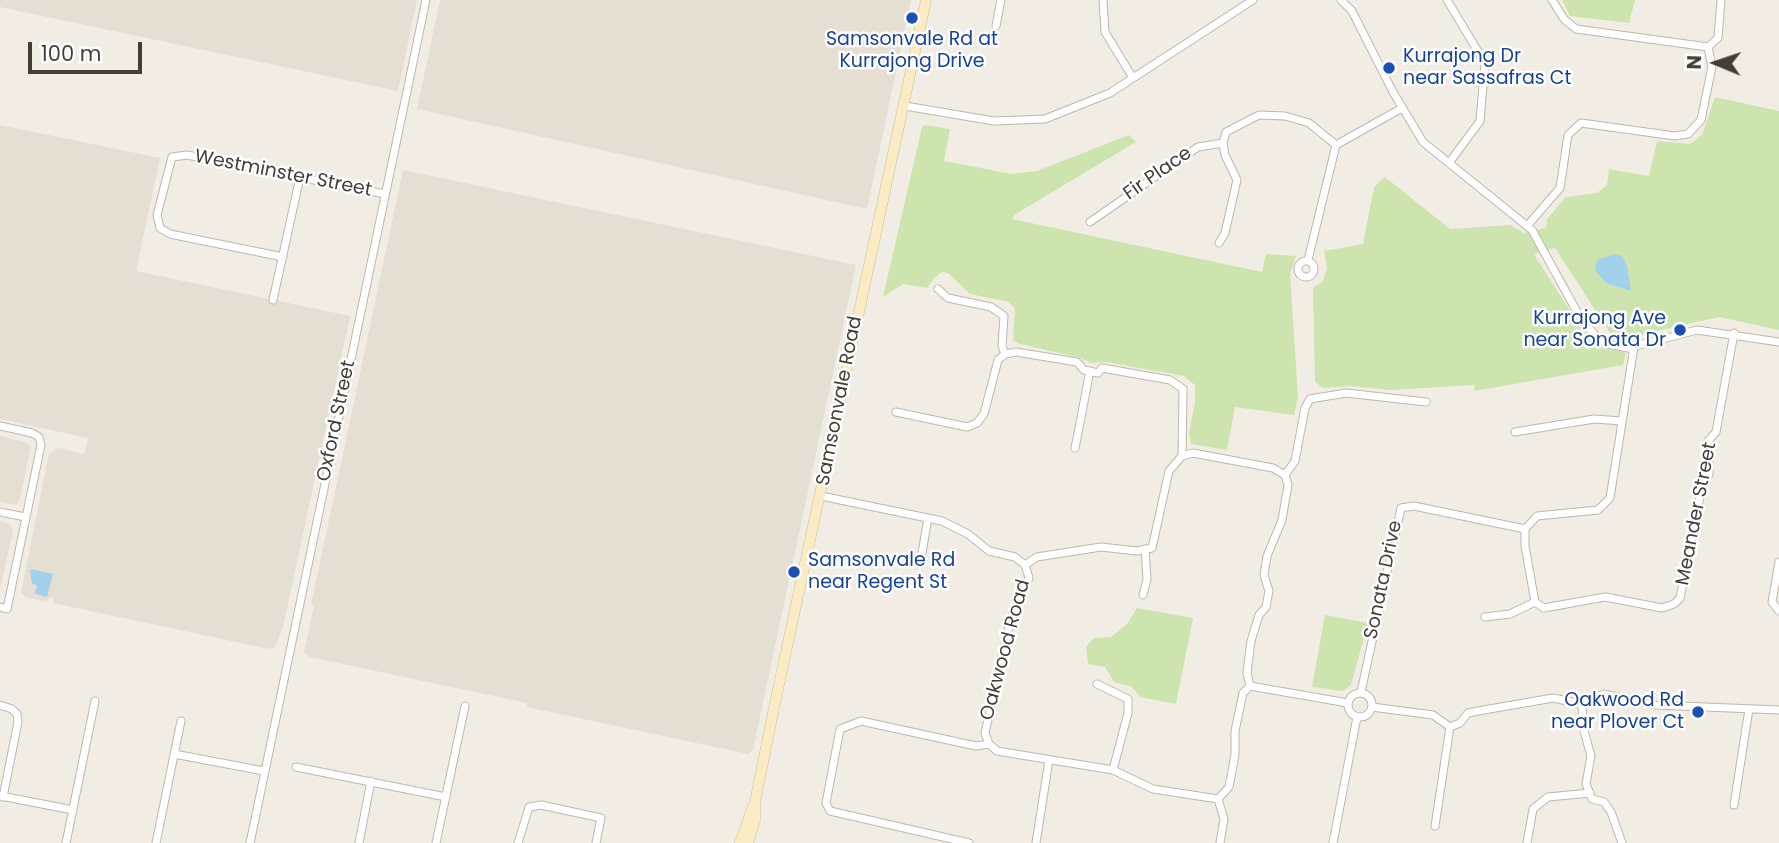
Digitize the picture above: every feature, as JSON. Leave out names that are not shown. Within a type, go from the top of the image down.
[{"type":"main road","name":"Samsonvale Road","points":[[740,843],[755,802],[926,0]]},
{"type":"main road","name":"Samsonvale Road","points":[[748,843],[755,821],[755,802]]},
{"type":"street","name":"Oxford Street","points":[[250,843],[426,0]]},
{"type":"street","points":[[996,26],[1002,0]]},
{"type":"street","points":[[1103,0],[1105,32],[1133,78]]},
{"type":"street","points":[[905,106],[994,121],[1045,119],[1093,102],[1253,0]]},
{"type":"street","points":[[1340,0],[1352,11],[1402,108],[1423,142],[1527,226],[1582,321],[1602,343],[1634,347],[1697,330],[1734,333],[1779,342]]},
{"type":"street","points":[[1447,0],[1486,63],[1480,121],[1449,163]]},
{"type":"street","points":[[1552,0],[1564,19],[1576,29],[1708,47],[1718,38],[1721,0]]},
{"type":"street","points":[[1527,226],[1560,188],[1568,135],[1581,123],[1675,136],[1688,134],[1701,120],[1712,67],[1708,47]]},
{"type":"street","points":[[1308,260],[1336,145],[1402,108]]},
{"type":"street","name":"Fir Place","points":[[1090,222],[1198,147],[1223,143],[1226,132],[1264,115],[1285,116],[1309,123],[1336,145]]},
{"type":"street","points":[[1219,243],[1225,233],[1237,180],[1225,155],[1223,143]]},
{"type":"street","name":"Westminster Street","points":[[283,257],[170,233],[160,228],[157,215],[168,163],[176,154],[187,155],[385,194]]},
{"type":"street","points":[[273,300],[300,177]]},
{"type":"street","points":[[938,289],[948,298],[991,307],[1004,316],[1002,346],[1005,354]]},
{"type":"street","name":"Meander Street","points":[[1535,602],[1544,608],[1605,597],[1662,608],[1681,598],[1702,487],[1709,474],[1708,441],[1716,432],[1734,333]]},
{"type":"street","points":[[1485,617],[1510,614],[1535,602],[1525,529],[1536,516],[1598,510],[1610,498],[1634,347]]},
{"type":"street","points":[[896,412],[967,427],[977,423],[985,414],[998,360],[1005,354],[1017,352],[1077,362],[1084,370],[1098,373],[1102,368],[1170,380],[1183,389],[1182,456]]},
{"type":"street","points":[[1075,448],[1090,371]]},
{"type":"street","points":[[1285,475],[1295,461],[1305,408],[1310,399],[1346,393],[1426,402]]},
{"type":"street","points":[[1515,432],[1594,419],[1622,421]]},
{"type":"street","points":[[0,426],[39,437],[41,445],[4,608]]},
{"type":"street","points":[[1025,565],[1037,557],[1101,547],[1152,548],[1169,471],[1182,456],[1194,453],[1273,468],[1285,475],[1288,485],[1286,504],[1267,556],[1264,575],[1269,591],[1266,607],[1259,615],[1251,640],[1247,673],[1250,686]]},
{"type":"street","name":"Oakwood Road","points":[[821,496],[942,521],[968,534],[989,551],[1015,557],[1025,565],[1029,578],[1011,618],[1003,651],[985,733],[989,744],[1004,753],[1113,770],[1153,789],[1218,799]]},
{"type":"street","name":"Sonata Drive","points":[[1361,692],[1401,508],[1413,506],[1525,529]]},
{"type":"street","points":[[0,512],[26,517]]},
{"type":"street","points":[[922,553],[928,519]]},
{"type":"street","points":[[1143,595],[1147,579],[1145,549]]},
{"type":"street","points":[[1779,562],[1772,602],[1779,611]]},
{"type":"street","points":[[1097,684],[1128,699],[1128,713],[1113,770]]},
{"type":"street","points":[[1250,686],[1348,703]]},
{"type":"street","points":[[1220,843],[1224,819],[1218,799],[1229,786],[1236,755],[1235,731],[1243,693],[1250,686]]},
{"type":"street","points":[[1361,692],[1370,698],[1372,707],[1367,715],[1357,717],[1349,711],[1348,703],[1354,694],[1361,692]]},
{"type":"street","points":[[1450,727],[1460,723],[1468,713],[1553,698],[1582,704],[1604,694],[1656,705],[1779,710]]},
{"type":"street","points":[[66,843],[94,701]]},
{"type":"street","points":[[1582,704],[1583,727],[1591,756],[1586,784],[1592,799],[1604,802],[1611,813],[1622,843]]},
{"type":"street","points":[[0,705],[12,709],[17,714],[18,722],[1,796],[73,810]]},
{"type":"street","points":[[436,843],[465,706]]},
{"type":"street","points":[[1372,707],[1433,716],[1450,727]]},
{"type":"street","points":[[1734,804],[1749,709]]},
{"type":"street","points":[[845,713],[849,723]]},
{"type":"street","points":[[1333,843],[1357,717]]},
{"type":"street","points":[[156,843],[181,721]]},
{"type":"street","points":[[969,843],[830,811],[826,803],[840,729],[849,723],[861,721],[976,746],[989,744]]},
{"type":"street","points":[[1435,826],[1450,727]]},
{"type":"street","points":[[174,754],[264,771]]},
{"type":"street","points":[[1036,843],[1049,760]]},
{"type":"street","points":[[296,767],[446,797]]},
{"type":"street","points":[[359,843],[371,781]]},
{"type":"street","points":[[1527,843],[1533,809],[1548,797],[1590,793]]},
{"type":"street","points":[[518,843],[529,807],[541,805],[601,818],[596,843]]},
{"type":"shaded area","points":[[0,0],[417,0],[398,91],[0,7]]},
{"type":"shaded area","points":[[440,0],[911,0],[867,209],[417,109]]},
{"type":"shaded area","points":[[0,125],[160,158],[136,271],[350,316],[283,627],[275,647],[269,649],[53,603],[53,597],[49,597],[47,602],[26,597],[21,593],[49,454],[58,448],[84,454],[88,438],[0,419]]},
{"type":"shaded area","points":[[403,170],[856,265],[753,750],[748,754],[527,707],[527,703],[310,657],[304,653],[314,606],[311,605]]},
{"type":"shaded area","points":[[0,436],[31,446],[20,499],[16,505],[0,502]]},
{"type":"shaded area","points":[[0,521],[11,525],[13,531],[0,589]]},
{"type":"green space","points":[[1562,0],[1635,0],[1629,23],[1570,16]]},
{"type":"green space","points":[[1715,97],[1779,111],[1779,330],[1719,317],[1630,337],[1610,333],[1555,248],[1534,254],[1582,330],[1602,347],[1626,353],[1623,365],[1474,391],[1475,385],[1390,390],[1351,386],[1323,388],[1315,382],[1313,288],[1323,281],[1327,268],[1324,251],[1363,244],[1374,187],[1385,177],[1450,229],[1510,225],[1524,233],[1546,228],[1547,219],[1566,197],[1597,193],[1607,185],[1609,169],[1649,176],[1657,141],[1690,144],[1702,135]]},
{"type":"green space","points":[[925,125],[950,129],[944,161],[1012,174],[1037,171],[1129,135],[1136,142],[1014,215],[1012,219],[1262,272],[1266,254],[1296,256],[1290,274],[1298,397],[1294,415],[1235,407],[1227,450],[1191,444],[1189,433],[1195,402],[1195,385],[1184,376],[1106,362],[1091,363],[1081,358],[1020,344],[1013,340],[1015,309],[1009,302],[970,294],[948,273],[942,272],[927,288],[903,284],[883,297],[922,127]]},
{"type":"green space","points":[[1137,608],[1193,618],[1176,704],[1140,697],[1132,687],[1114,682],[1105,667],[1088,664],[1086,647],[1094,638],[1111,637],[1127,624]]},
{"type":"green space","points":[[1325,615],[1368,623],[1351,685],[1343,691],[1312,687]]},
{"type":"water","points":[[1615,254],[1622,256],[1627,265],[1631,291],[1606,283],[1595,270],[1597,260]]},
{"type":"water","points":[[30,569],[53,574],[47,597],[35,594],[37,585],[32,584]]},
{"type":"place","name":"Samsonvale Rd at Kurrajong Drive","points":[[912,18]]},
{"type":"place","name":"Kurrajong Dr near Sassafras Ct","points":[[1389,68]]},
{"type":"place","name":"Kurrajong Ave near Sonata Dr","points":[[1680,330]]},
{"type":"place","name":"Samsonvale Rd near Regent St","points":[[794,572]]},
{"type":"place","name":"Oakwood Rd near Plover Ct","points":[[1698,712]]}]
